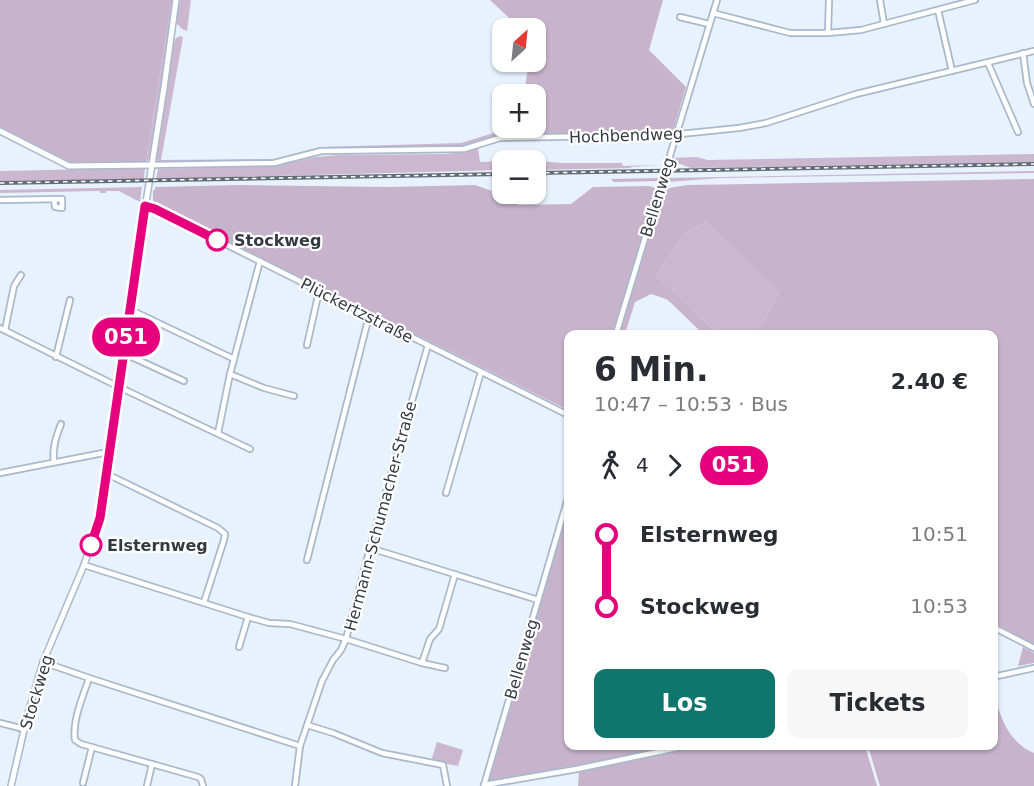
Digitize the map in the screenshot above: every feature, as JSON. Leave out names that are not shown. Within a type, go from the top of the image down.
[{"type":"street","name":"Stockweg","points":[[10,786],[43,662],[84,565],[100,518],[176,0]]},
{"type":"street","name":"Bellenweg","points":[[617,330],[717,0]]},
{"type":"street","points":[[828,33],[829,0]]},
{"type":"street","points":[[880,0],[884,24]]},
{"type":"street","points":[[713,13],[790,33],[828,33],[861,30],[975,0]]},
{"type":"street","points":[[938,10],[952,71]]},
{"type":"street","points":[[680,17],[710,24]]},
{"type":"street","name":"Hochbendweg","points":[[152,165],[274,163],[321,151],[464,148],[500,138],[676,134],[740,128],[766,123],[856,94],[1034,51]]},
{"type":"street","points":[[1023,53],[1027,82],[1034,104]]},
{"type":"street","points":[[988,63],[1018,132]]},
{"type":"street","points":[[0,131],[69,166],[152,165]]},
{"type":"street","points":[[0,200],[54,199]]},
{"type":"street","name":"Plückertzstraße","points":[[145,206],[564,413]]},
{"type":"street","points":[[218,433],[230,374],[260,261]]},
{"type":"street","points":[[21,274],[14,286],[2,329],[250,449]]},
{"type":"street","points":[[307,345],[320,291]]},
{"type":"street","points":[[56,357],[70,300]]},
{"type":"street","points":[[129,309],[234,359]]},
{"type":"street","points":[[307,560],[369,316]]},
{"type":"street","name":"Hermann-Schumacher-Straße","points":[[295,786],[300,746],[322,681],[346,639],[428,345]]},
{"type":"street","points":[[123,353],[184,381]]},
{"type":"street","points":[[446,493],[481,372]]},
{"type":"street","points":[[230,374],[264,388],[294,396]]},
{"type":"street","points":[[54,462],[53,445],[61,424]]},
{"type":"street","points":[[0,473],[108,452]]},
{"type":"street","points":[[105,473],[218,528],[225,534],[204,603]]},
{"type":"street","name":"Bellenweg","points":[[482,786],[564,512]]},
{"type":"street","points":[[370,548],[538,600]]},
{"type":"street","points":[[84,565],[269,623],[290,624],[445,668]]},
{"type":"street","points":[[422,663],[430,639],[439,629],[454,574]]},
{"type":"street","points":[[239,647],[248,617]]},
{"type":"street","points":[[998,630],[1034,648]]},
{"type":"street","points":[[43,662],[300,746]]},
{"type":"street","points":[[998,676],[1034,668]]},
{"type":"street","points":[[90,678],[78,714],[75,740],[81,744],[198,777],[203,786]]},
{"type":"street","points":[[0,723],[24,729]]},
{"type":"street","points":[[307,725],[382,753],[443,765],[447,786]]},
{"type":"street","points":[[83,783],[92,747]]},
{"type":"street","points":[[482,786],[577,770],[668,750]]},
{"type":"street","points":[[147,786],[152,764]]},
{"type":"shaded area","points":[[0,0],[172,0],[146,162],[73,164],[0,127]]},
{"type":"shaded area","points":[[172,0],[174,0],[150,158],[146,162]]},
{"type":"shaded area","points":[[180,0],[191,0],[187,31],[176,23]]},
{"type":"shaded area","points":[[490,0],[663,0],[649,50],[686,87],[673,131],[546,133],[546,84],[526,84],[527,72],[546,72],[546,18],[509,18]]},
{"type":"shaded area","points":[[183,37],[161,160],[275,159],[321,147],[461,143],[492,133],[492,137],[461,146],[321,149],[275,160],[158,162],[156,158],[173,44],[176,38]]},
{"type":"shaded area","points":[[478,148],[480,162],[492,161],[492,170],[156,179],[158,169],[273,166],[316,157],[339,155],[448,154]]},
{"type":"shaded area","points":[[1034,154],[1034,162],[691,168],[680,164],[670,164],[672,158],[696,157],[708,160]]},
{"type":"shaded area","points":[[546,162],[622,163],[623,166],[659,165],[631,168],[546,170]]},
{"type":"shaded area","points":[[145,168],[144,179],[0,181],[0,171]]},
{"type":"shaded area","points":[[1034,171],[1034,173],[721,178],[668,182],[666,178]]},
{"type":"shaded area","points":[[660,178],[658,181],[614,182],[611,179]]},
{"type":"shaded area","points":[[1034,179],[1034,644],[998,627],[998,330],[755,330],[763,322],[779,293],[706,222],[685,234],[656,275],[714,330],[699,330],[666,299],[651,294],[635,302],[626,330],[621,330],[662,189],[688,185]]},
{"type":"shaded area","points":[[475,185],[492,191],[492,204],[518,205],[571,204],[593,187],[650,186],[657,189],[614,330],[564,330],[564,408],[153,204],[155,187]]},
{"type":"shaded area","points":[[142,187],[140,202],[119,191],[0,193],[0,190]]},
{"type":"shaded area","points":[[706,222],[779,293],[763,322],[755,330],[714,330],[656,275],[685,234]]},
{"type":"shaded area","points":[[564,518],[564,750],[658,750],[579,767],[488,781]]},
{"type":"shaded area","points":[[1023,647],[1034,653],[1034,663],[1018,666]]},
{"type":"shaded area","points":[[998,708],[1017,742],[1034,753],[1034,786],[880,786],[869,750],[998,750]]},
{"type":"shaded area","points":[[437,742],[463,750],[458,766],[431,761]]},
{"type":"shaded area","points":[[679,750],[866,750],[877,786],[578,786],[579,772]]},
{"type":"railway","points":[[546,173],[1034,164]]},
{"type":"railway","points":[[0,183],[492,174]]},
{"type":"bus line","name":"051","points":[[91,545],[100,518],[145,206],[217,240]]},
{"type":"place","name":"Stockweg","points":[[217,240]]},
{"type":"place","name":"Elsternweg","points":[[91,545]]}]
